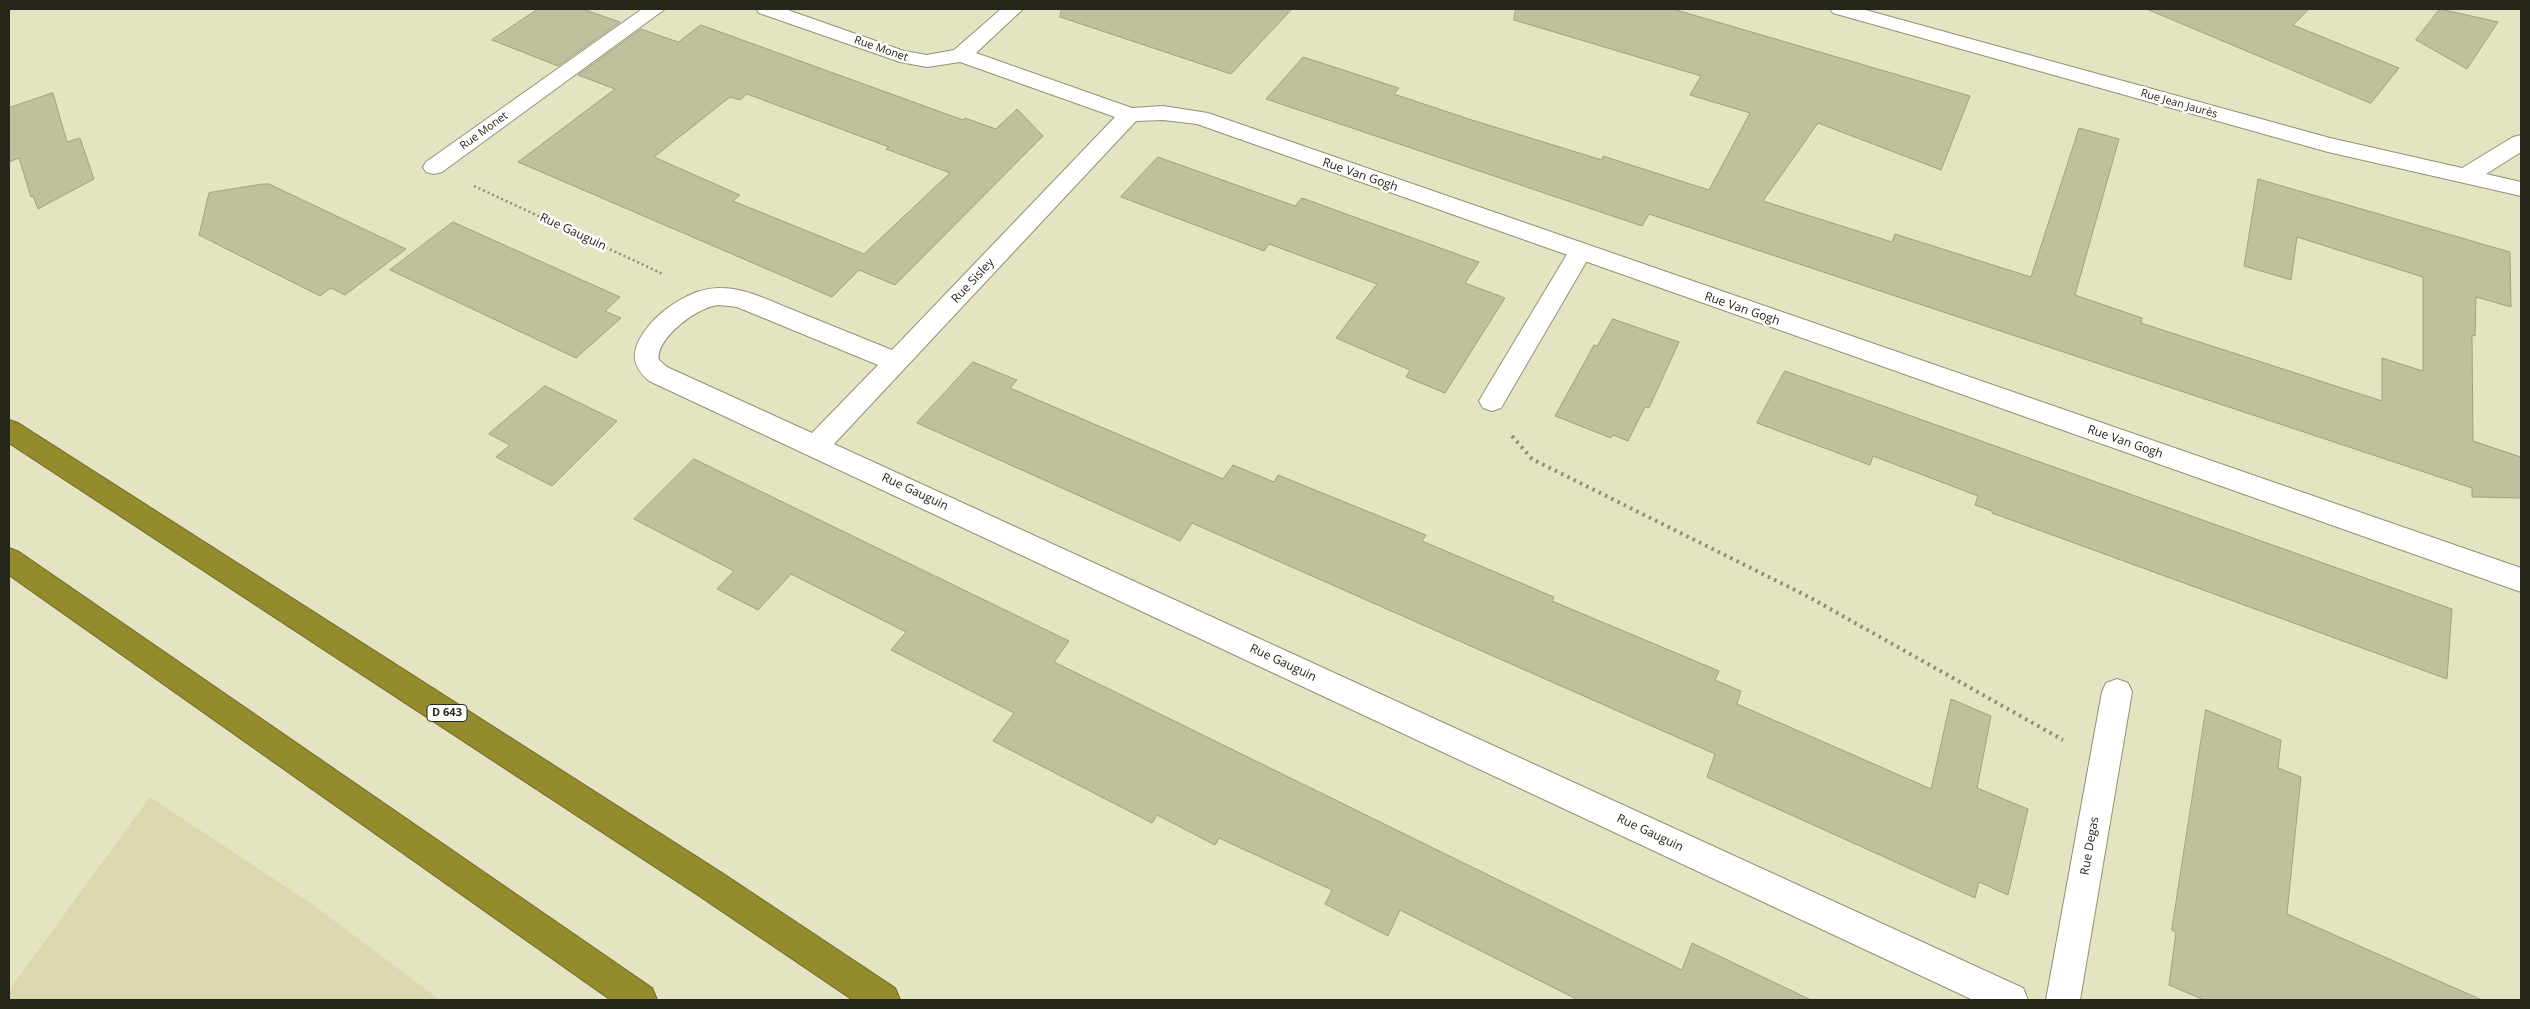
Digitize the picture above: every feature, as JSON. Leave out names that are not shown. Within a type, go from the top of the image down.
[{"type":"highway","name":"D 643","points":[[9,430],[702,879],[883,1000]]},
{"type":"highway","points":[[9,560],[640,1000]]},
{"type":"street","name":"Rue Monet","points":[[434,167],[655,9]]},
{"type":"street","name":"Rue Monet","points":[[766,9],[912,60],[927,60],[961,55]]},
{"type":"street","points":[[961,55],[1013,9]]},
{"type":"street","name":"Rue Jean Jaurès","points":[[1840,9],[2328,145],[2402,163],[2467,175],[2521,189]]},
{"type":"street","name":"Rue Van Gogh","points":[[961,55],[1130,115],[1163,112],[1200,118],[2521,580]]},
{"type":"street","name":"Rue Sisley","points":[[816,446],[1130,115]]},
{"type":"street","points":[[2467,175],[2521,142]]},
{"type":"street","points":[[1492,401],[1580,252]]},
{"type":"street","name":"Rue Gauguin","points":[[896,362],[742,299],[711,297],[680,311],[652,339],[647,347],[646,356],[649,366],[658,374],[2011,1000]]},
{"type":"street","name":"Rue Degas","points":[[2063,1000],[2117,692]]},
{"type":"path","name":"Rue Gauguin","points":[[434,167],[711,297]]},
{"type":"path","points":[[1492,401],[1502,425],[1532,459],[1809,597],[2105,763]]},
{"type":"shaded area","points":[[150,797],[312,904],[440,1000],[9,1000],[9,990]]},
{"type":"building","points":[[538,9],[582,9],[620,22],[558,66],[492,40]]},
{"type":"building","points":[[1062,9],[1292,9],[1231,74],[1060,17]]},
{"type":"building","points":[[1516,9],[1673,9],[1970,96],[1941,170],[1818,123],[1763,201],[1892,242],[1895,234],[2031,277],[2079,128],[2119,139],[2075,295],[2142,318],[2141,323],[2382,401],[2382,358],[2423,371],[2423,277],[2297,237],[2291,280],[2244,266],[2258,179],[2510,252],[2511,307],[2476,297],[2475,336],[2472,335],[2473,441],[2521,457],[2521,498],[2472,497],[2472,488],[1649,214],[1642,226],[1266,99],[1303,57],[1399,88],[1394,94],[1472,120],[1602,160],[1603,156],[1709,190],[1750,113],[1690,95],[1701,76],[1514,20]]},
{"type":"building","points":[[2147,9],[2309,9],[2293,25],[2399,68],[2371,103]]},
{"type":"building","points":[[2440,9],[2498,22],[2467,69],[2416,40]]},
{"type":"building","points":[[701,25],[963,120],[965,118],[996,129],[1017,109],[1043,136],[895,285],[859,270],[832,297],[518,162],[615,89],[578,75],[641,29],[678,42]],"holes":[[[747,94],[889,147],[886,149],[950,173],[864,254],[733,201],[740,195],[654,157],[730,97],[740,100]]]},
{"type":"building","points":[[53,93],[67,142],[80,138],[94,179],[38,209],[33,196],[31,197],[19,158],[9,162],[9,108]]},
{"type":"building","points":[[1158,157],[1295,206],[1302,198],[1479,262],[1465,283],[1505,298],[1445,393],[1406,377],[1410,370],[1336,338],[1377,284],[1269,244],[1264,251],[1121,197]]},
{"type":"building","points":[[269,184],[406,249],[345,295],[331,288],[320,296],[199,235],[209,193]]},
{"type":"building","points":[[453,222],[620,297],[605,311],[621,318],[576,358],[390,270]]},
{"type":"building","points":[[1613,319],[1679,342],[1649,408],[1645,407],[1628,441],[1613,435],[1611,438],[1555,416],[1594,345],[1597,346]]},
{"type":"building","points":[[973,362],[1017,380],[1010,388],[1223,479],[1233,465],[1274,482],[1278,475],[1426,535],[1422,541],[1554,597],[1552,601],[1719,671],[1715,680],[1741,691],[1737,704],[1931,789],[1951,699],[1991,716],[1977,788],[2028,809],[2008,895],[1979,882],[1975,898],[1707,777],[1715,754],[1192,523],[1180,541],[917,423]]},
{"type":"building","points":[[1785,371],[2452,609],[2447,679],[1992,513],[1992,511],[1975,505],[1978,496],[1873,456],[1870,465],[1757,423]]},
{"type":"building","points":[[545,386],[617,421],[552,486],[496,457],[510,445],[489,434]]},
{"type":"building","points":[[694,459],[1069,641],[1054,662],[1682,970],[1692,943],[1811,1000],[1578,1000],[1400,910],[1388,936],[1325,904],[1332,890],[1219,838],[1215,845],[1157,815],[1152,823],[993,741],[1014,713],[891,650],[906,632],[791,574],[758,610],[717,589],[734,571],[634,519]]},
{"type":"building","points":[[2206,710],[2281,740],[2278,768],[2301,777],[2287,914],[2482,1000],[2204,1000],[2169,985],[2176,932],[2172,930]]}]
